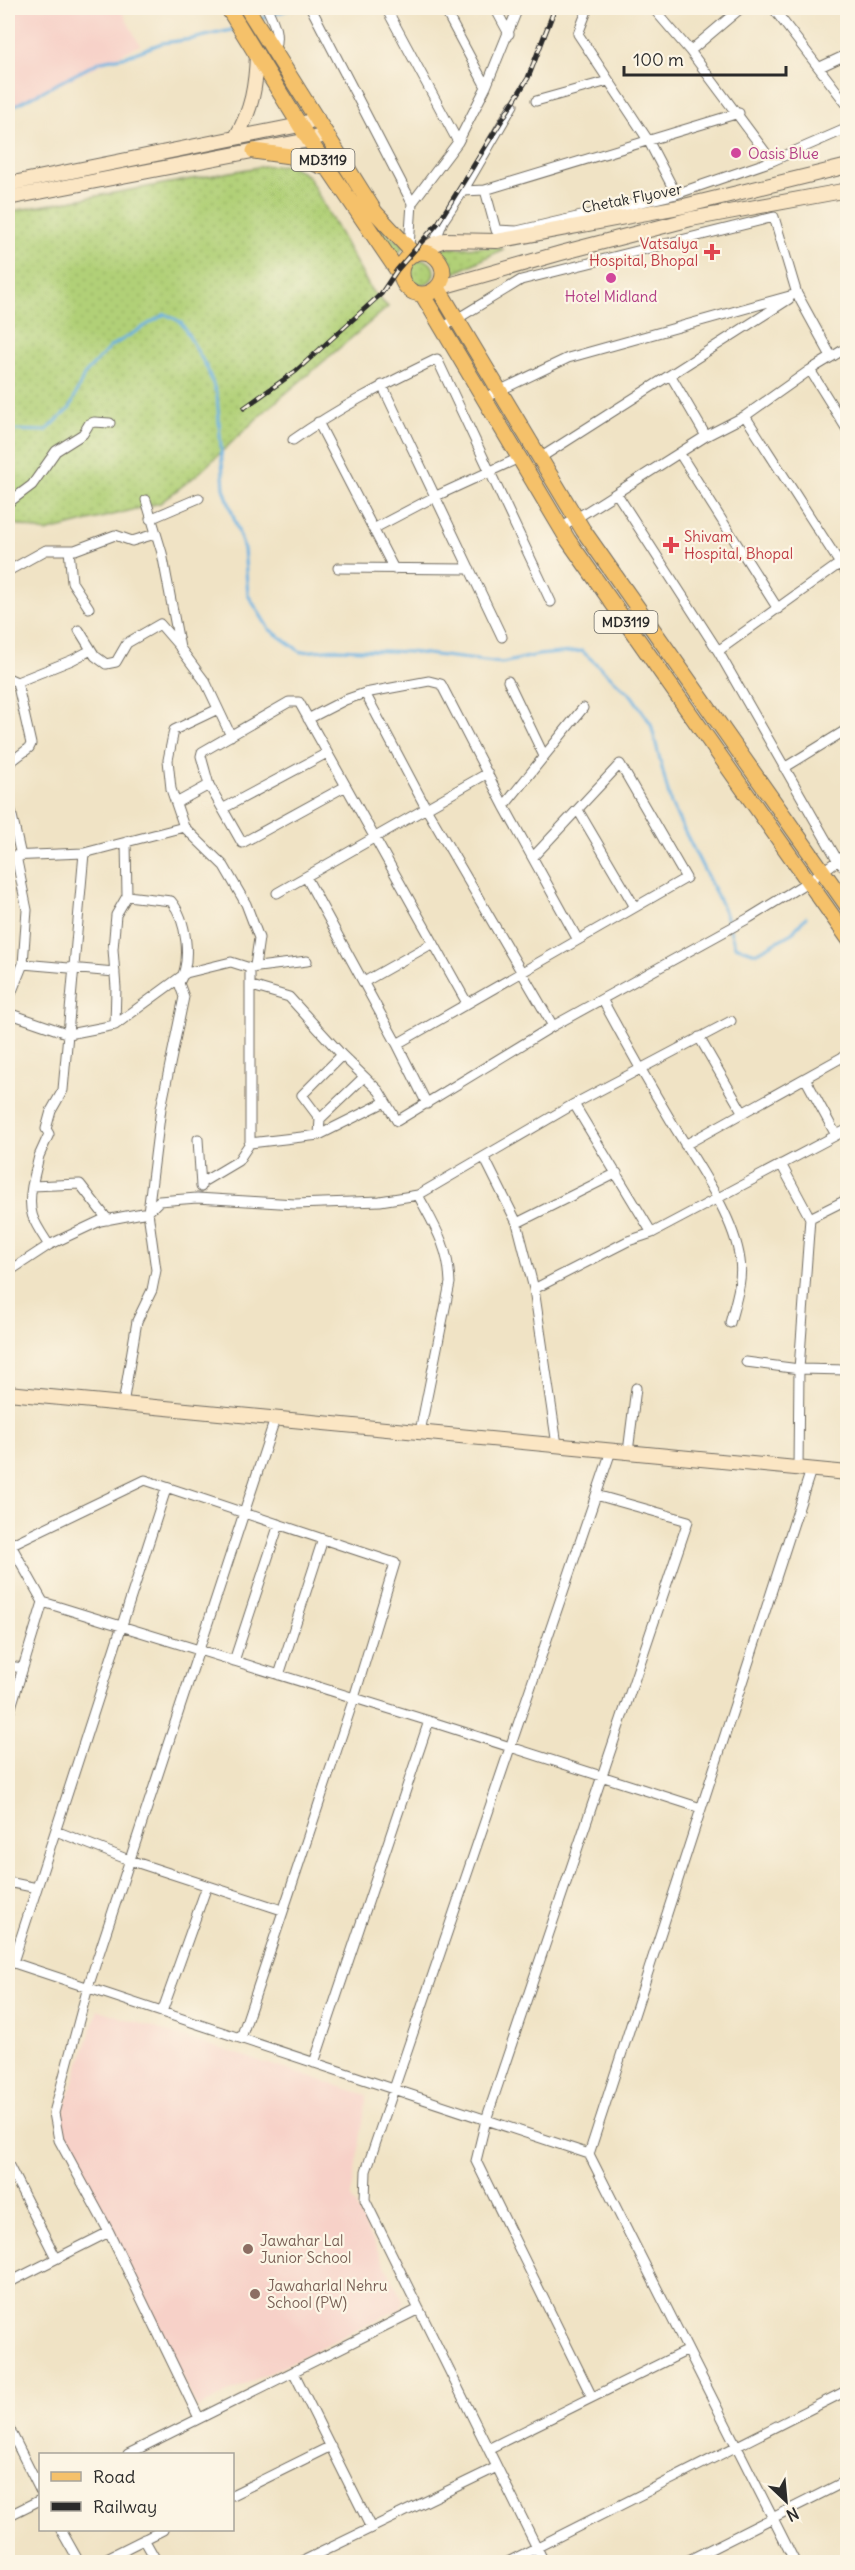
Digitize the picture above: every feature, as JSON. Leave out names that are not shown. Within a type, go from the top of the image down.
[{"type":"main road","name":"MD3119","points":[[240,11],[266,36],[375,212],[420,249]]},
{"type":"main road","name":"MD3119","points":[[240,11],[253,48],[309,140],[401,273]]},
{"type":"main road","points":[[236,137],[250,110],[254,95],[253,48]]},
{"type":"main road","points":[[8,184],[300,125],[317,118]]},
{"type":"main road","points":[[8,198],[309,140],[327,134]]},
{"type":"main road","points":[[254,151],[297,157],[329,169]]},
{"type":"main road","name":"Chetak Flyover","points":[[420,249],[445,240],[497,241],[684,206],[848,166]]},
{"type":"main road","points":[[438,288],[443,273],[437,258],[420,249],[407,258],[401,273],[407,288],[422,294],[429,293],[438,288],[561,253],[691,219],[848,190]]},
{"type":"main road","name":"MD3119","points":[[438,288],[577,519],[848,907]]},
{"type":"main road","name":"MD3119","points":[[422,294],[561,528],[848,938]]},
{"type":"main road","points":[[8,1393],[848,1473]]},
{"type":"street","points":[[268,8],[278,39],[274,51]]},
{"type":"street","points":[[311,8],[412,203],[420,249]]},
{"type":"street","points":[[386,8],[458,142]]},
{"type":"street","points":[[444,8],[486,87]]},
{"type":"street","points":[[495,8],[509,34]]},
{"type":"street","points":[[412,203],[458,142],[486,87],[518,8]]},
{"type":"street","points":[[588,8],[578,34],[648,140],[676,194]]},
{"type":"street","points":[[653,8],[739,113],[772,161]]},
{"type":"street","points":[[690,51],[741,8]]},
{"type":"street","points":[[773,8],[848,106]]},
{"type":"street","points":[[820,67],[848,54]]},
{"type":"street","points":[[536,102],[608,81]]},
{"type":"street","points":[[420,249],[463,191],[513,105]]},
{"type":"street","points":[[463,191],[485,190],[739,113]]},
{"type":"street","points":[[485,190],[496,230],[517,231],[676,194],[772,161],[848,128]]},
{"type":"street","points":[[442,328],[521,280],[774,217],[796,294],[831,356]]},
{"type":"street","points":[[540,458],[672,376],[796,294]]},
{"type":"street","points":[[484,398],[568,358],[796,294]]},
{"type":"street","points":[[561,528],[706,436],[745,416],[810,370],[848,347]]},
{"type":"street","points":[[292,440],[318,422],[382,385],[454,349]]},
{"type":"street","points":[[437,359],[551,602]]},
{"type":"street","points":[[810,370],[848,431]]},
{"type":"street","points":[[672,376],[706,436]]},
{"type":"street","points":[[382,385],[502,637]]},
{"type":"street","points":[[745,416],[848,576]]},
{"type":"street","points":[[318,422],[394,569]]},
{"type":"street","points":[[8,503],[32,485],[56,451],[83,434],[89,424],[110,423]]},
{"type":"street","points":[[680,454],[778,609]]},
{"type":"street","points":[[373,529],[434,497],[519,458]]},
{"type":"street","points":[[617,494],[718,651],[838,861],[848,871]]},
{"type":"street","points":[[150,519],[199,498]]},
{"type":"street","points":[[146,500],[162,553],[182,650]]},
{"type":"street","points":[[8,571],[41,552],[88,546],[115,535],[132,541],[155,534]]},
{"type":"street","points":[[60,550],[72,582],[89,608]]},
{"type":"street","points":[[718,651],[839,564]]},
{"type":"street","points":[[338,568],[470,569]]},
{"type":"street","points":[[79,630],[95,656],[106,664],[116,662],[127,643],[160,624],[206,683],[231,736]]},
{"type":"street","points":[[8,764],[29,748],[30,744],[12,680],[74,659],[91,650]]},
{"type":"street","points":[[308,719],[345,700],[365,693],[429,681],[441,684],[504,806],[578,940]]},
{"type":"street","points":[[508,681],[544,756]]},
{"type":"street","points":[[365,693],[426,808],[553,1026]]},
{"type":"street","points":[[346,786],[243,843],[209,785],[201,760],[202,752],[289,702],[299,702],[308,719],[346,786],[467,1004]]},
{"type":"street","points":[[201,1183],[238,1161],[250,1143],[252,967],[259,938],[246,904],[224,866],[184,827],[171,789],[168,760],[174,729],[218,708]]},
{"type":"street","points":[[504,806],[583,708]]},
{"type":"street","points":[[784,768],[846,730],[848,731]]},
{"type":"street","points":[[224,808],[327,753]]},
{"type":"street","points":[[398,1044],[686,878],[620,764],[533,857]]},
{"type":"street","points":[[277,893],[488,773]]},
{"type":"street","points":[[176,803],[209,785]]},
{"type":"street","points":[[8,798],[15,856],[27,910],[23,964],[8,1001]]},
{"type":"street","points":[[578,810],[635,907]]},
{"type":"street","points":[[15,856],[76,854],[184,827]]},
{"type":"street","points":[[115,1025],[113,949],[116,915],[127,896],[126,842]]},
{"type":"street","points":[[252,986],[289,997],[342,1055],[379,1091],[397,1121],[553,1026],[726,932],[809,881],[848,853]]},
{"type":"street","points":[[49,1245],[32,1221],[28,1205],[39,1156],[49,1134],[46,1129],[51,1111],[63,1090],[69,1034],[67,969],[76,854]]},
{"type":"street","points":[[306,877],[398,1044],[427,1104]]},
{"type":"street","points":[[123,1404],[137,1321],[152,1290],[156,1270],[148,1212],[161,1108],[184,997],[179,983],[186,973],[186,948],[180,912],[171,902],[127,896]]},
{"type":"street","points":[[364,982],[433,943]]},
{"type":"street","points":[[8,1013],[69,1034],[115,1025],[186,973],[228,962],[252,967],[307,961]]},
{"type":"street","points":[[23,964],[115,972]]},
{"type":"street","points":[[602,999],[639,1068],[717,1198],[741,1261],[740,1282],[730,1323]]},
{"type":"street","points":[[8,1272],[49,1245],[100,1221],[148,1212],[159,1201],[202,1198],[295,1204],[380,1201],[418,1195],[574,1104],[731,1021]]},
{"type":"street","points":[[699,1037],[743,1113]]},
{"type":"street","points":[[685,1145],[848,1054]]},
{"type":"street","points":[[319,1135],[320,1119],[302,1095],[342,1055]]},
{"type":"street","points":[[320,1119],[364,1077]]},
{"type":"street","points":[[805,1078],[836,1135]]},
{"type":"street","points":[[250,1143],[319,1135],[386,1102]]},
{"type":"street","points":[[574,1104],[652,1233]]},
{"type":"street","points":[[534,1289],[628,1241],[652,1233],[848,1129]]},
{"type":"street","points":[[198,1139],[202,1198]]},
{"type":"street","points":[[484,1157],[517,1223],[534,1289],[557,1445]]},
{"type":"street","points":[[781,1164],[810,1218],[799,1369],[805,1469],[701,1808],[589,2154],[795,2562]]},
{"type":"street","points":[[517,1223],[617,1173]]},
{"type":"street","points":[[32,1186],[80,1184],[108,1220]]},
{"type":"street","points":[[418,1195],[443,1242],[449,1262],[450,1283],[420,1432]]},
{"type":"street","points":[[810,1218],[848,1199]]},
{"type":"street","points":[[746,1362],[799,1369],[848,1370]]},
{"type":"street","points":[[628,1452],[636,1388]]},
{"type":"street","points":[[199,2418],[109,2232],[59,2140],[54,2113],[88,1987],[275,1419]]},
{"type":"street","points":[[544,2562],[365,2200],[366,2171],[611,1451]]},
{"type":"street","points":[[241,2038],[354,1698],[395,1563],[244,1512],[166,1489],[145,1480],[8,1543],[43,1602],[122,1626],[279,1675],[354,1698],[429,1721],[510,1746],[701,1808]]},
{"type":"street","points":[[166,1489],[56,1832],[10,1961],[589,2154]]},
{"type":"street","points":[[592,2397],[476,2162],[486,2120],[688,1521],[596,1495]]},
{"type":"street","points":[[234,1661],[279,1524]]},
{"type":"street","points":[[279,1675],[323,1539]]},
{"type":"street","points":[[8,1717],[43,1602]]},
{"type":"street","points":[[8,1666],[23,1668]]},
{"type":"street","points":[[314,2063],[429,1721]]},
{"type":"street","points":[[56,1832],[129,1860],[282,1910]]},
{"type":"street","points":[[8,1882],[37,1888]]},
{"type":"street","points":[[162,2012],[207,1886]]},
{"type":"street","points":[[8,2163],[56,2258]]},
{"type":"street","points":[[8,2283],[109,2232]]},
{"type":"street","points":[[130,2453],[418,2309]]},
{"type":"street","points":[[488,2449],[688,2350]]},
{"type":"street","points":[[294,2373],[371,2528]]},
{"type":"street","points":[[508,2562],[848,2390]]},
{"type":"street","points":[[8,2426],[39,2488]]},
{"type":"street","points":[[234,2494],[331,2446]]},
{"type":"street","points":[[301,2562],[497,2467]]},
{"type":"street","points":[[685,2562],[848,2480]]},
{"type":"street","points":[[8,2516],[39,2500]]},
{"type":"street","points":[[62,2531],[79,2562]]},
{"type":"street","points":[[99,2562],[159,2531]]},
{"type":"street","points":[[144,2539],[157,2562]]},
{"type":"shaded area","points":[[8,8],[120,8],[140,45],[8,110]]},
{"type":"shaded area","name":"Jawahar Lal Junior School","points":[[98,2010],[367,2095],[351,2197],[403,2301],[401,2308],[197,2408],[65,2137],[62,2116]]},
{"type":"green space","points":[[325,144],[349,187],[368,214],[378,226],[404,245],[396,258],[389,261],[385,256],[321,146]]},
{"type":"green space","points":[[290,165],[308,176],[371,290],[388,307],[266,410],[198,474],[160,503],[45,532],[8,522],[8,212],[264,166]]},
{"type":"green space","points":[[498,247],[503,249],[455,273],[444,261],[442,248]]},
{"type":"green space","points":[[422,260],[427,261],[433,267],[433,277],[427,283],[422,284],[417,283],[411,277],[410,272],[411,267],[417,261]]},
{"type":"waterway","points":[[261,19],[292,8]]},
{"type":"waterway","points":[[8,109],[101,61],[127,56],[162,43],[236,29]]},
{"type":"waterway","points":[[8,430],[46,431],[70,408],[84,375],[110,347],[165,314],[181,322],[207,368],[217,395],[224,488],[244,549],[248,595],[269,629],[301,652],[338,649],[410,652],[502,663],[538,655],[582,651],[632,696],[651,724],[671,804],[723,908],[735,946],[756,953],[792,933],[806,917]]},
{"type":"railway","points":[[244,408],[296,371],[381,294],[397,270],[438,223],[528,78],[555,8]]},
{"type":"place","name":"Oasis Blue","points":[[736,153]]},
{"type":"place","name":"Vatsalya Hospital, Bhopal","points":[[712,252]]},
{"type":"place","name":"Hotel Midland","points":[[611,278]]},
{"type":"place","name":"Shivam Hospital, Bhopal","points":[[671,545]]},
{"type":"place","name":"Jawahar Lal Junior School","points":[[248,2249]]},
{"type":"place","name":"Jawaharlal Nehru School (PW)","points":[[255,2294]]}]
